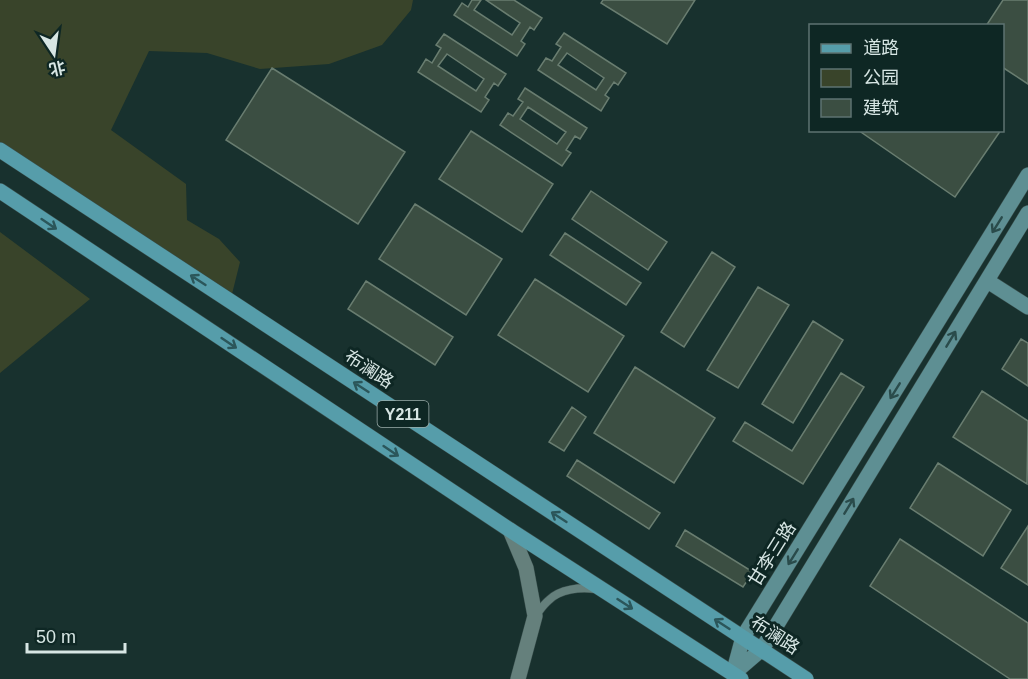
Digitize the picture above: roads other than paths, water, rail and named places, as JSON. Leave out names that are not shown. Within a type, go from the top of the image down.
[{"type":"main road","name":"布澜路","points":[[0,150],[807,679]]},
{"type":"main road","name":"Y211","points":[[0,191],[510,530],[737,676]]},
{"type":"street","name":"甘李三路","points":[[737,676],[743,638],[1028,175]]},
{"type":"street","points":[[737,676],[762,649],[1028,213]]},
{"type":"street","points":[[989,282],[1028,307]]},
{"type":"street","points":[[510,530],[526,568],[535,616],[518,679]]},
{"type":"lane","points":[[535,616],[550,598],[568,590],[585,588],[605,591]]}]
